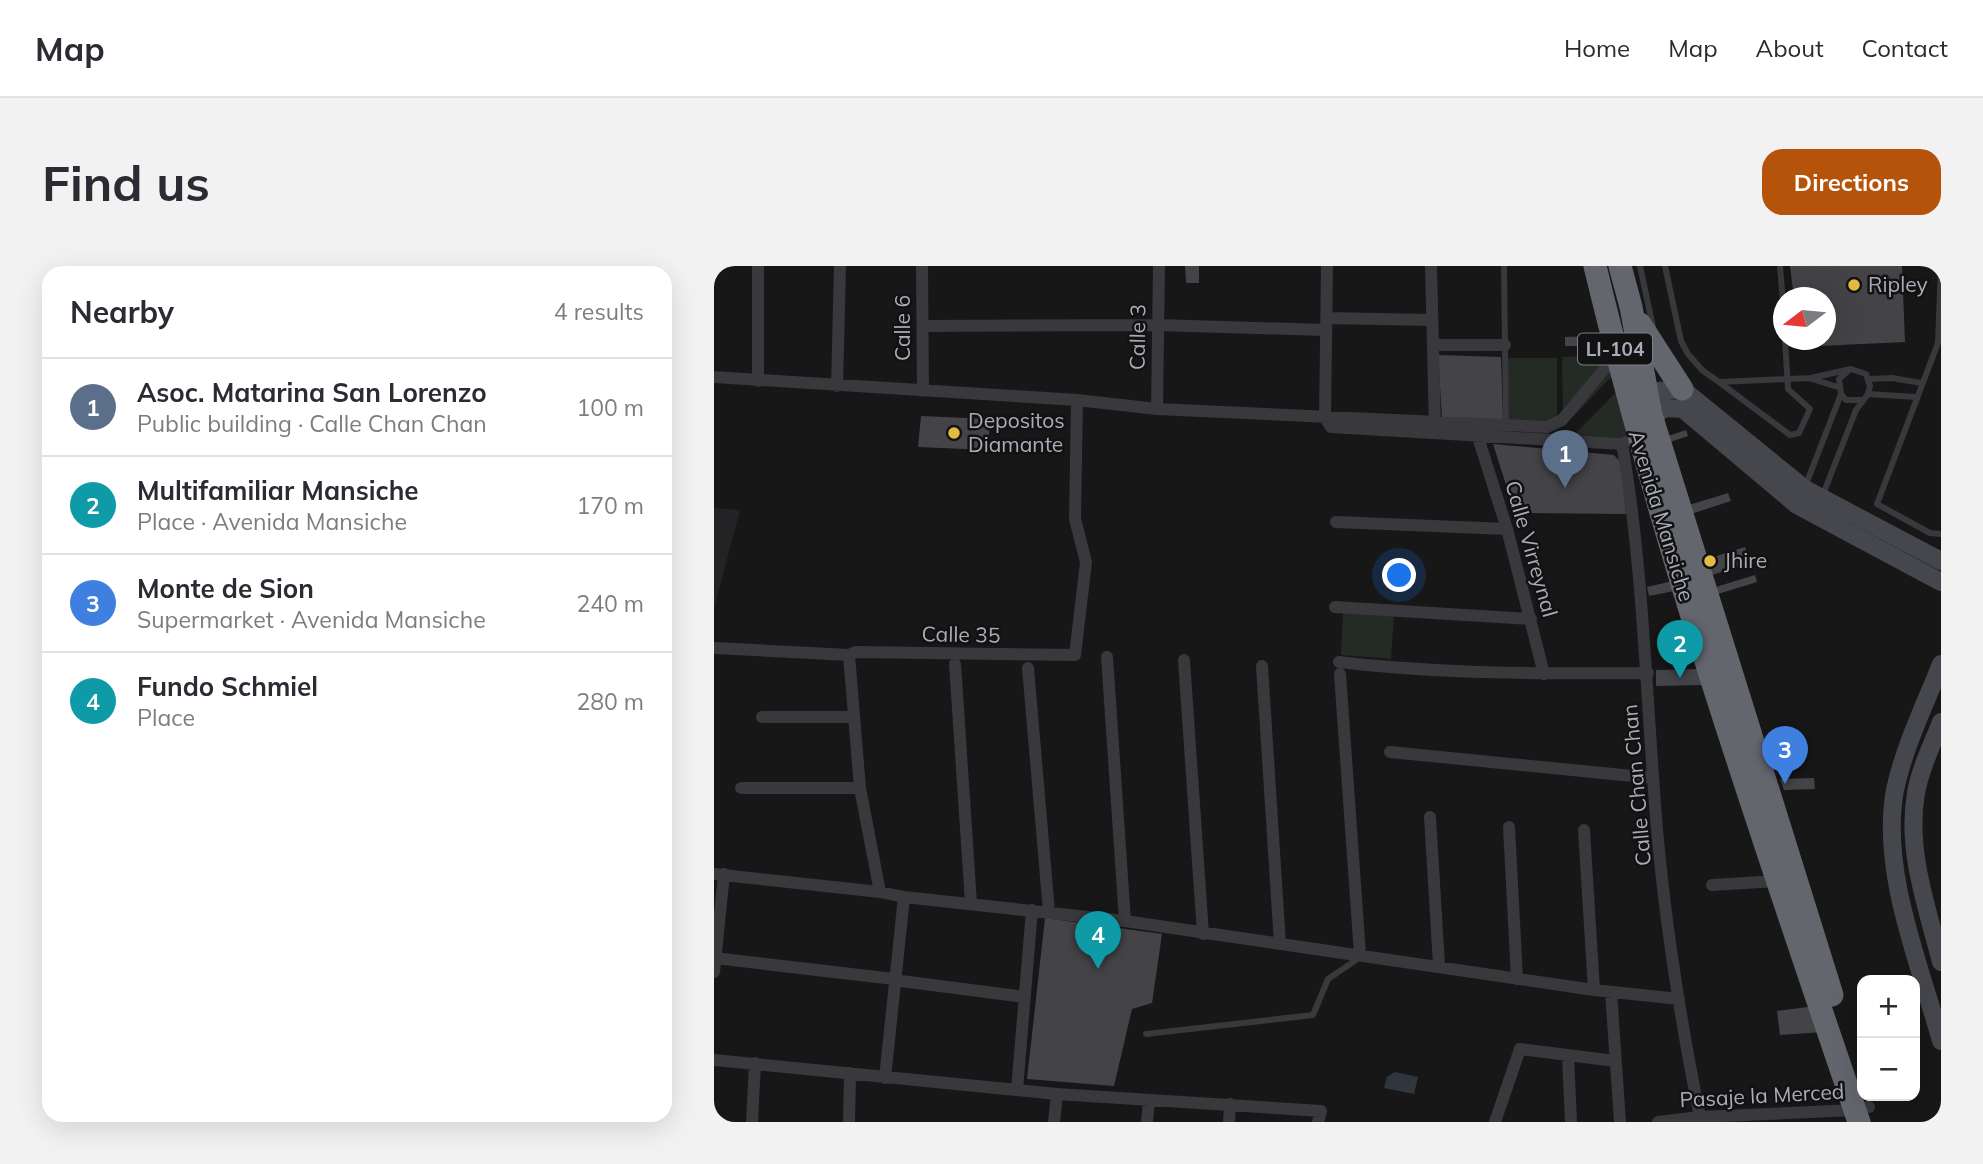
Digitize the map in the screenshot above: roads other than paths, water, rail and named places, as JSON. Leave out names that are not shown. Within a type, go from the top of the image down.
[{"type":"highway","name":"Avenida Mansiche","points":[[1595,266],[1616,355],[1795,907],[1864,1107]]},
{"type":"highway","name":"Avenida Mansiche","points":[[1620,266],[1631,307],[1637,418]]},
{"type":"highway","points":[[1631,307],[1659,356],[1682,389]]},
{"type":"highway","name":"Avenida Mansiche","points":[[1744,748],[1778,881],[1795,907]]},
{"type":"main road","points":[[1637,418],[1658,391],[1682,389],[1801,497]]},
{"type":"main road","points":[[1637,418],[1665,408],[1684,409],[1801,497],[1936,557]]},
{"type":"main road","points":[[1819,506],[1941,582]]},
{"type":"main road","points":[[1941,664],[1905,755],[1895,790],[1892,821],[1898,883],[1941,1041]]},
{"type":"main road","points":[[1941,722],[1916,792],[1914,820],[1920,881],[1941,962]]},
{"type":"street","points":[[758,266],[758,381]]},
{"type":"street","points":[[837,386],[839,266]]},
{"type":"street","name":"Calle 6","points":[[922,266],[923,391]]},
{"type":"street","name":"Calle 3","points":[[1157,410],[1158,266]]},
{"type":"street","points":[[1325,418],[1327,266]]},
{"type":"street","points":[[1431,266],[1435,427]]},
{"type":"street","points":[[923,326],[1158,326],[1432,320]]},
{"type":"street","points":[[1433,345],[1505,345]]},
{"type":"street","points":[[1435,427],[1556,425],[1616,355]]},
{"type":"street","points":[[714,377],[1077,400],[1157,410],[1325,418],[1435,427],[1477,434],[1637,418]]},
{"type":"street","name":"Calle 35","points":[[714,648],[849,655],[856,652],[1075,655],[1086,562],[1075,519],[1077,400]]},
{"type":"street","name":"Calle Chan Chan","points":[[1637,418],[1653,778],[1679,999],[1700,1119]]},
{"type":"street","name":"Calle Virreynal","points":[[1477,434],[1507,530],[1544,674]]},
{"type":"street","points":[[1336,522],[1507,530]]},
{"type":"street","points":[[1335,607],[1531,619]]},
{"type":"street","points":[[849,655],[860,788],[880,892]]},
{"type":"street","points":[[1107,657],[1125,921]]},
{"type":"street","points":[[1184,660],[1203,934]]},
{"type":"street","points":[[955,664],[971,903]]},
{"type":"street","points":[[1262,666],[1280,944]]},
{"type":"street","points":[[1028,668],[1049,912]]},
{"type":"street","points":[[1362,955],[1339,668],[1544,674],[1648,673]]},
{"type":"street","points":[[762,717],[854,717]]},
{"type":"street","points":[[1390,752],[1653,778]]},
{"type":"street","points":[[741,788],[860,788]]},
{"type":"street","points":[[1430,817],[1438,965]]},
{"type":"street","points":[[1509,827],[1517,979]]},
{"type":"street","points":[[1584,830],[1594,990]]},
{"type":"street","points":[[714,972],[719,874],[1125,921],[1594,990],[1679,999]]},
{"type":"street","points":[[1712,885],[1778,881]]},
{"type":"street","points":[[885,1077],[898,980],[904,897]]},
{"type":"street","points":[[1017,1090],[1032,910]]},
{"type":"street","points":[[715,958],[1025,997]]},
{"type":"street","points":[[1611,992],[1620,1122]]},
{"type":"street","points":[[1495,1122],[1520,1049],[1615,1061]]},
{"type":"street","points":[[1568,1056],[1571,1122]]},
{"type":"street","points":[[714,1060],[1057,1094],[1321,1111],[1318,1122]]},
{"type":"street","points":[[752,1122],[755,1063]]},
{"type":"street","points":[[849,1122],[850,1073]]},
{"type":"street","points":[[1054,1122],[1057,1094]]},
{"type":"street","points":[[1147,1122],[1149,1100]]},
{"type":"street","points":[[1229,1122],[1230,1104]]},
{"type":"street","name":"Pasaje la Merced","points":[[1658,1122],[1864,1107]]},
{"type":"lane","points":[[1504,266],[1507,425]]},
{"type":"lane","points":[[1640,266],[1659,356]]},
{"type":"lane","points":[[1665,266],[1681,341],[1688,354],[1702,370],[1790,435],[1802,429],[1810,409],[1788,390],[1786,350]]},
{"type":"lane","points":[[1780,266],[1781,287]]},
{"type":"lane","points":[[1941,266],[1938,343],[1877,504],[1930,533],[1941,534]]},
{"type":"lane","points":[[1719,382],[1811,379],[1851,369],[1861,371],[1869,379],[1892,378],[1921,383]]},
{"type":"lane","points":[[1801,497],[1844,373],[1851,369]]},
{"type":"lane","points":[[1811,379],[1839,390],[1846,400],[1861,400]]},
{"type":"lane","points":[[1868,394],[1869,379]]},
{"type":"lane","points":[[1819,506],[1861,400],[1868,394],[1916,397]]},
{"type":"lane","points":[[1146,1034],[1313,1015],[1328,979],[1362,955]]},
{"type":"place","name":"Ripley","points":[[1854,285]]},
{"type":"place","name":"Depositos Diamante","points":[[954,433]]},
{"type":"place","name":"Asoc. Matarina San Lorenzo","points":[[1565,488]]},
{"type":"place","name":"Jhire","points":[[1710,561]]},
{"type":"place","name":"Multifamiliar Mansiche","points":[[1680,678]]},
{"type":"place","name":"Monte de Sion","points":[[1785,784]]},
{"type":"place","name":"Fundo Schmiel","points":[[1098,969]]}]
